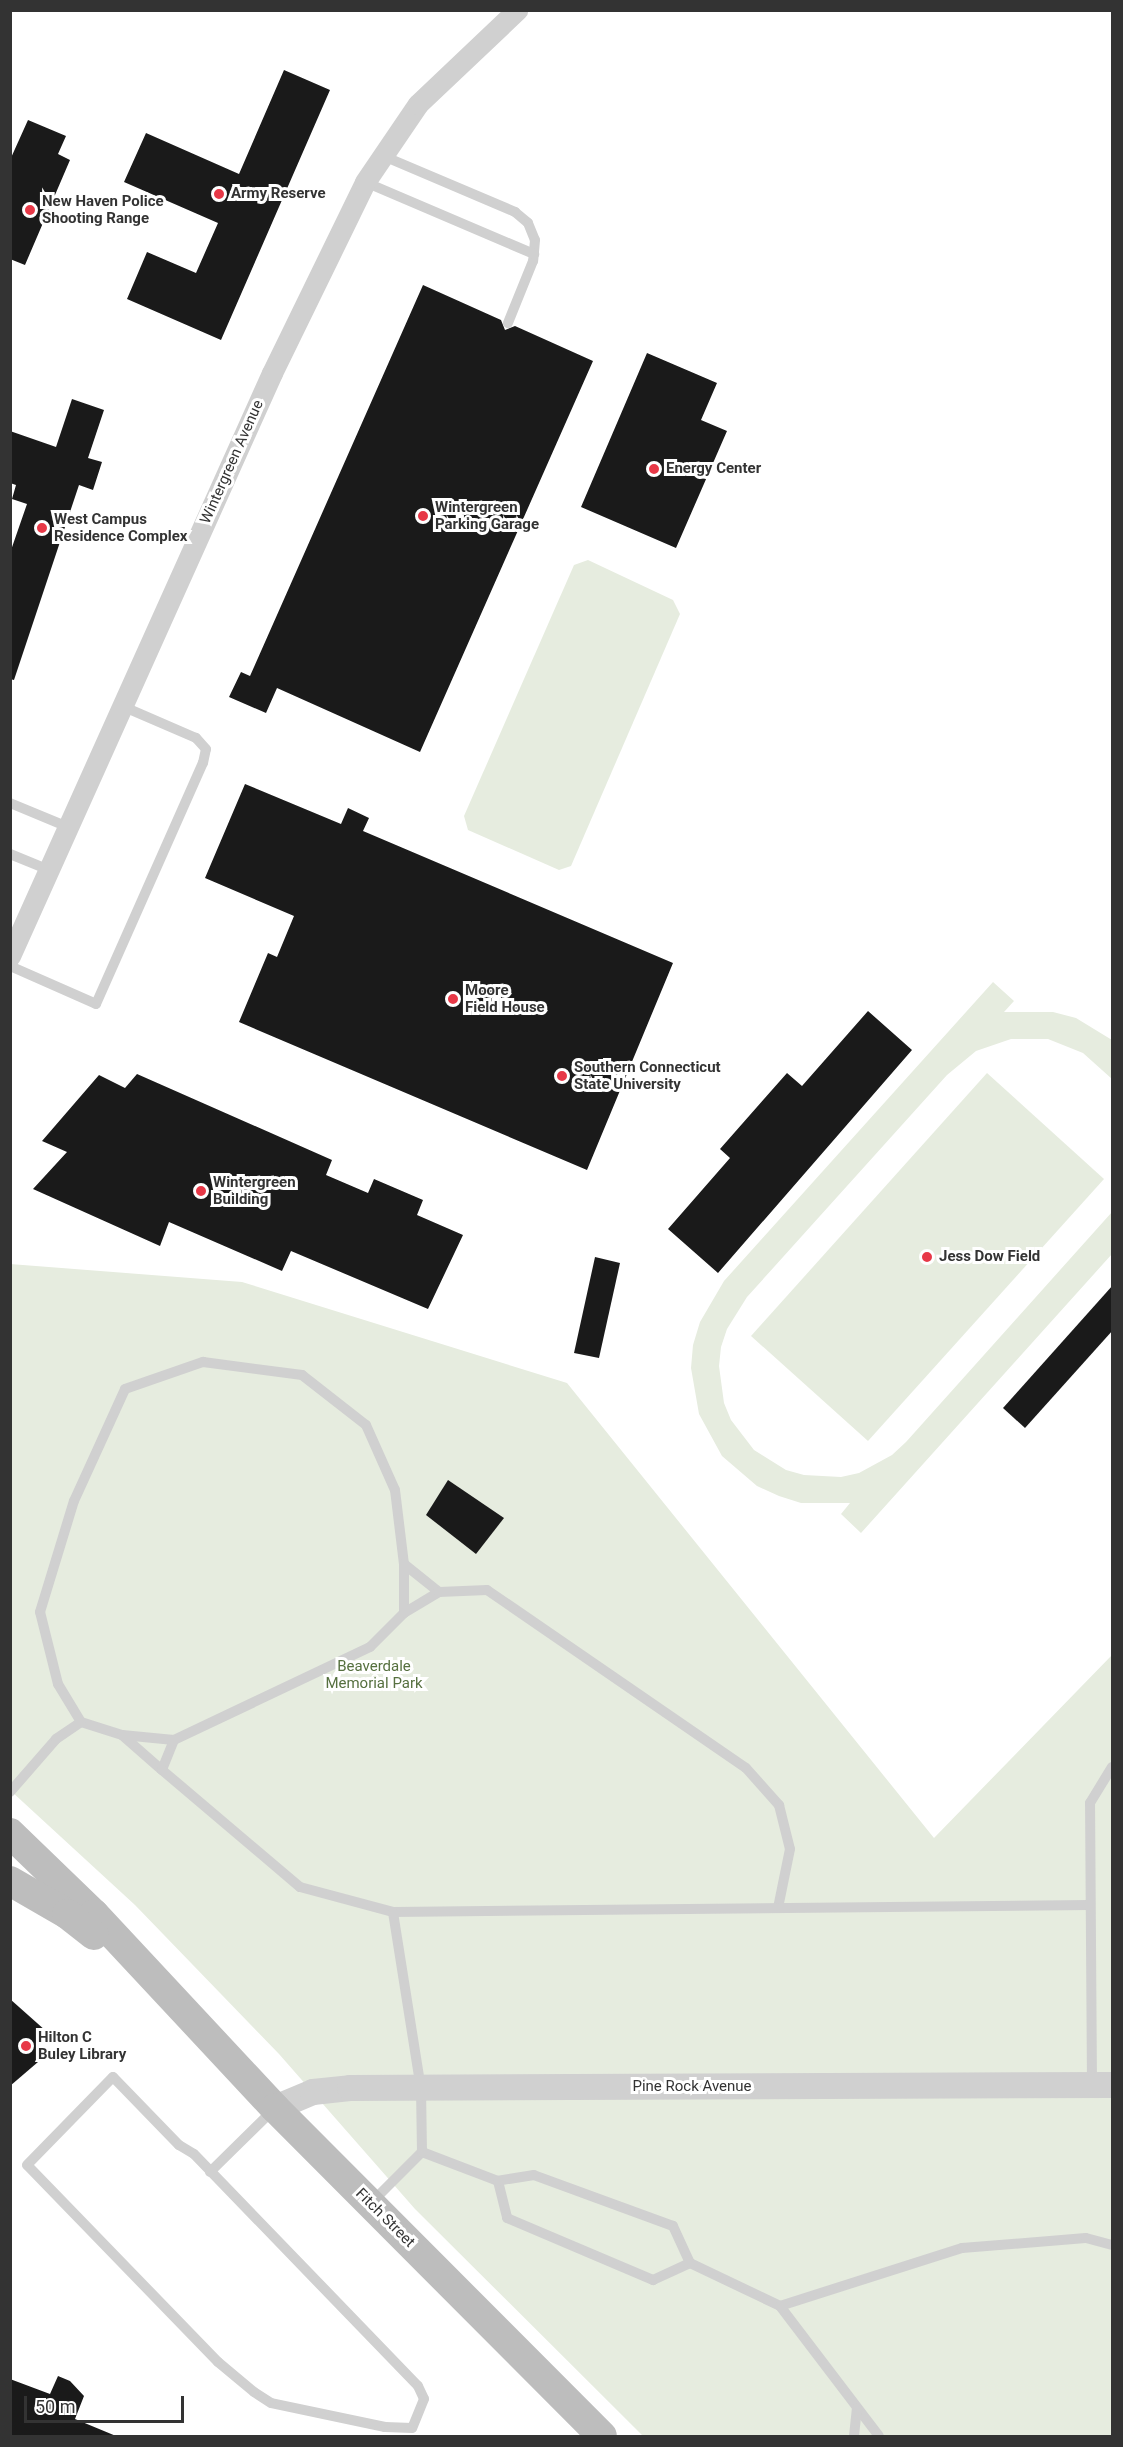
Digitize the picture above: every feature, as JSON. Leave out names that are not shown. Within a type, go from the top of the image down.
[{"type":"main road","name":"Fitch Street","points":[[10,1833],[172,1996],[275,2108],[602,2436]]},
{"type":"main road","name":"Fitch Street","points":[[10,1881],[67,1914],[172,1996]]},
{"type":"street","name":"Wintergreen Avenue","points":[[10,956],[272,373],[365,182],[381,155],[430,91],[517,10]]},
{"type":"street","name":"Pine Rock Avenue","points":[[275,2108],[314,2092],[421,2089],[1102,2085]]},
{"type":"lane","points":[[381,155],[515,212],[528,223],[535,240],[534,254],[508,323]]},
{"type":"lane","points":[[365,182],[534,254]]},
{"type":"lane","points":[[10,966],[96,1004],[203,763],[206,749],[196,738],[122,706]]},
{"type":"lane","points":[[10,803],[68,828]]},
{"type":"lane","points":[[10,854],[49,870]]},
{"type":"lane","points":[[404,1613],[404,1564],[395,1490],[366,1425],[302,1376],[203,1362],[125,1389],[74,1501],[40,1612],[58,1684],[81,1722],[122,1735],[174,1740],[370,1647],[404,1613],[439,1592],[487,1590],[746,1768],[778,1805],[790,1849],[778,1908]]},
{"type":"lane","points":[[404,1564],[439,1592]]},
{"type":"lane","points":[[10,1791],[56,1739],[81,1722]]},
{"type":"lane","points":[[122,1735],[300,1887],[393,1912],[1090,1905]]},
{"type":"lane","points":[[162,1770],[174,1740]]},
{"type":"lane","points":[[1102,2085],[1090,1905],[1090,1803],[1113,1767]]},
{"type":"lane","points":[[371,2204],[422,2152],[421,2089],[393,1912]]},
{"type":"lane","points":[[112,2077],[210,2172],[418,2386],[424,2399],[412,2428],[385,2427],[271,2403],[254,2392],[218,2362],[27,2165],[112,2077]]},
{"type":"lane","points":[[210,2172],[275,2108]]},
{"type":"lane","points":[[422,2152],[498,2181],[534,2175],[673,2226],[690,2263],[780,2306],[879,2436]]},
{"type":"lane","points":[[498,2181],[507,2217],[653,2280],[690,2263]]},
{"type":"lane","points":[[780,2306],[962,2248],[1086,2238],[1113,2245]]},
{"type":"lane","points":[[854,2436],[857,2408]]},
{"type":"green space","points":[[588,560],[673,600],[680,614],[571,866],[559,870],[468,830],[464,816],[574,565]]},
{"type":"green space","points":[[993,982],[1014,1001],[1004,1012],[1053,1012],[1076,1018],[1112,1040],[1112,1079],[1083,1053],[1048,1039],[1011,1039],[976,1051],[947,1075],[747,1297],[727,1329],[721,1347],[719,1366],[724,1403],[731,1420],[754,1450],[786,1470],[804,1475],[841,1477],[859,1473],[892,1455],[906,1442],[1112,1212],[1112,1254],[861,1533],[841,1514],[850,1503],[801,1503],[779,1496],[757,1486],[722,1456],[699,1414],[691,1368],[693,1345],[700,1322],[724,1281]]},
{"type":"green space","name":"Jess Dow Field","points":[[987,1073],[1104,1179],[868,1441],[751,1336]]},
{"type":"green space","name":"Beaverdale Memorial Park","points":[[10,1264],[242,1282],[567,1383],[934,1838],[1112,1655],[1112,2436],[643,2436],[415,2209],[279,2054],[135,1905],[11,1791]]},
{"type":"building","name":"Army Reserve","points":[[284,70],[330,90],[221,340],[127,299],[147,252],[196,273],[218,223],[124,182],[146,133],[239,174]]},
{"type":"building","name":"New Haven Police Shooting Range","points":[[28,120],[66,136],[58,154],[70,160],[25,265],[10,259],[10,160]]},
{"type":"building","name":"Wintergreen Parking Garage","points":[[423,285],[501,320],[505,330],[515,326],[593,361],[420,752],[277,688],[266,713],[229,697],[241,672],[250,676]]},
{"type":"building","name":"Energy Center","points":[[647,353],[717,383],[701,420],[727,431],[676,548],[581,507]]},
{"type":"building","name":"West Campus Residence Complex","points":[[72,399],[104,410],[88,458],[102,462],[93,490],[79,485],[14,680],[10,679],[10,553],[27,504],[12,499],[16,485],[10,483],[10,431],[56,447]]},
{"type":"building","name":"Moore Field House","points":[[245,784],[341,824],[348,808],[369,818],[363,831],[673,963],[587,1170],[239,1022],[268,953],[277,957],[294,916],[205,878]]},
{"type":"building","points":[[868,1011],[912,1050],[718,1273],[668,1229],[730,1158],[720,1149],[787,1073],[802,1086]]},
{"type":"building","name":"Wintergreen Building","points":[[137,1074],[332,1160],[326,1175],[368,1193],[374,1179],[423,1200],[417,1215],[463,1235],[428,1309],[291,1251],[282,1271],[169,1222],[160,1246],[33,1189],[67,1152],[42,1141],[99,1075],[125,1088]]},
{"type":"building","points":[[595,1257],[620,1263],[599,1358],[574,1353]]},
{"type":"building","points":[[1113,1285],[1113,1330],[1025,1428],[1003,1408]]},
{"type":"building","points":[[448,1480],[504,1518],[476,1554],[426,1515]]},
{"type":"building","name":"Hilton C Buley Library","points":[[10,1999],[46,2031],[38,2062],[10,2086]]},
{"type":"building","points":[[58,2376],[70,2381],[84,2396],[75,2419],[116,2436],[10,2436],[10,2379],[50,2394]]},
{"type":"place","name":"Army Reserve","points":[[219,194]]},
{"type":"place","name":"New Haven Police Shooting Range","points":[[30,210]]},
{"type":"place","name":"Energy Center","points":[[654,469]]},
{"type":"place","name":"Wintergreen Parking Garage","points":[[423,516]]},
{"type":"place","name":"West Campus Residence Complex","points":[[42,528]]},
{"type":"place","name":"Moore Field House","points":[[453,999]]},
{"type":"place","name":"Southern Connecticut State University","points":[[562,1076]]},
{"type":"place","name":"Wintergreen Building","points":[[201,1191]]},
{"type":"place","name":"Jess Dow Field","points":[[927,1257]]},
{"type":"place","name":"Hilton C Buley Library","points":[[26,2046]]}]
